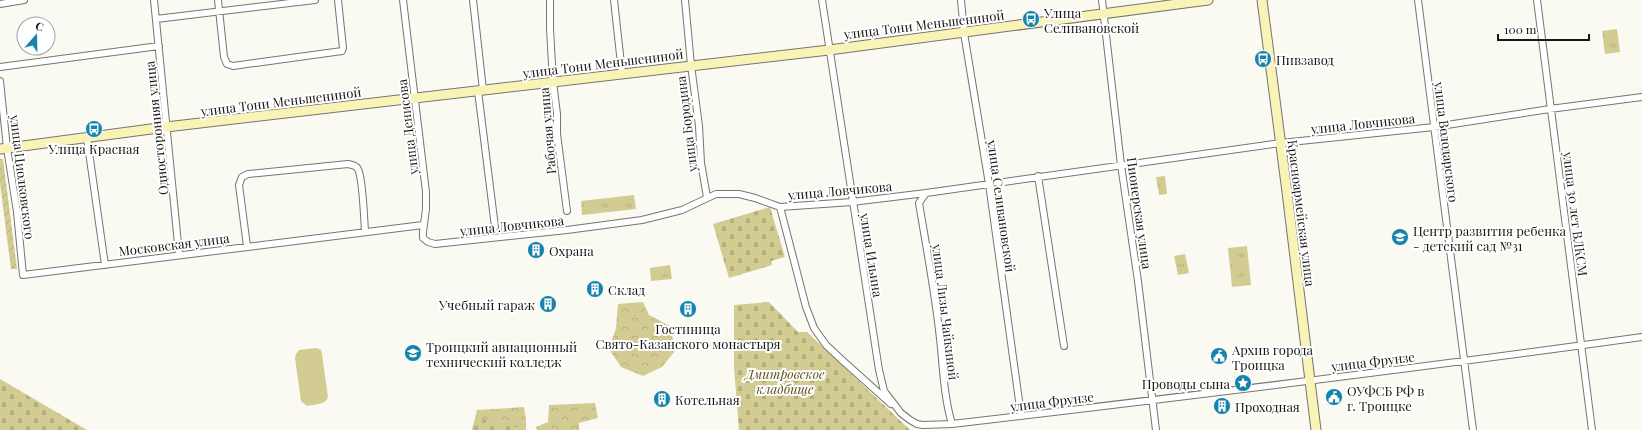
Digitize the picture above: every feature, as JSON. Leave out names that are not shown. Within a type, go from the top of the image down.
[{"type":"street","points":[[0,4],[24,0]]},
{"type":"street","name":"Односторонняя улица","points":[[154,0],[180,254]]},
{"type":"street","points":[[218,0],[224,57],[227,64],[232,66],[342,51],[343,48],[338,0]]},
{"type":"street","points":[[156,19],[315,0]]},
{"type":"street","name":"улица Денисова","points":[[403,0],[426,192],[423,238],[428,242],[435,244]]},
{"type":"street","points":[[473,0],[495,227]]},
{"type":"street","name":"Рабочая улица","points":[[550,0],[553,82],[557,114],[559,161],[567,211]]},
{"type":"street","points":[[614,0],[622,73]]},
{"type":"street","name":"улица Бородина","points":[[685,0],[691,65],[699,126],[701,163],[707,197]]},
{"type":"street","name":"улица Ильина","points":[[822,0],[878,370],[884,390],[901,413]]},
{"type":"street","name":"улица Селивановской","points":[[961,0],[964,33],[989,184],[1021,415]]},
{"type":"street","name":"Пионерская улица","points":[[1102,0],[1121,165],[1138,281],[1156,430]]},
{"type":"street","name":"улица Тони Меньшениной","points":[[3,149],[166,127],[829,50],[1208,0]]},
{"type":"street","name":"Красноармейская улица","points":[[1262,0],[1316,430]]},
{"type":"street","name":"улица Володарского","points":[[1418,0],[1472,430]]},
{"type":"street","name":"улица 30 лет ВЛКСМ","points":[[1537,0],[1592,430]]},
{"type":"street","points":[[0,67],[159,46]]},
{"type":"street","name":"улица Циолковского","points":[[0,81],[3,149],[18,212],[23,275]]},
{"type":"street","name":"улица Ловчикова","points":[[435,244],[567,230],[642,220],[682,210],[716,194],[739,194],[780,207],[852,202],[1281,143],[1434,127],[1550,109],[1642,97]]},
{"type":"street","name":"Московская улица","points":[[87,138],[105,264]]},
{"type":"street","name":"Московская улица","points":[[247,246],[239,185],[242,177],[248,174],[348,164],[355,166],[358,169],[361,178],[366,232]]},
{"type":"street","points":[[1038,176],[1064,346]]},
{"type":"street","points":[[912,194],[919,202],[926,193]]},
{"type":"street","name":"улица Лизы Чайкиной","points":[[919,202],[936,308],[946,404],[952,424]]},
{"type":"street","name":"улица Ильина","points":[[780,207],[806,307],[814,328],[826,345],[901,413],[916,424]]},
{"type":"street","name":"Московская улица","points":[[23,275],[180,254],[423,225]]},
{"type":"street","name":"улица Фрунзе","points":[[916,424],[923,426],[952,424],[1153,400],[1464,362],[1642,337]]},
{"type":"green space","points":[[1617,29],[1620,52],[1605,54],[1602,31]]},
{"type":"green space","points":[[0,159],[3,159],[17,269],[11,269],[0,183]]},
{"type":"green space","points":[[1165,176],[1167,194],[1159,195],[1156,177]]},
{"type":"green space","points":[[634,195],[636,209],[582,215],[581,201]]},
{"type":"green space","points":[[770,207],[785,257],[771,261],[772,265],[729,278],[713,224]]},
{"type":"green space","points":[[1247,246],[1251,285],[1232,287],[1228,248]]},
{"type":"green space","points":[[1185,254],[1189,273],[1178,275],[1174,256]]},
{"type":"green space","points":[[670,265],[672,279],[651,281],[650,268]]},
{"type":"green space","points":[[643,302],[649,315],[670,326],[675,351],[662,367],[643,376],[621,367],[609,349],[616,328],[618,304]]},
{"type":"green space","name":"Дмитровское кладбище","points":[[769,302],[798,332],[807,332],[910,430],[739,430],[734,368],[734,305]]},
{"type":"green space","points":[[316,348],[321,350],[322,354],[328,397],[323,403],[307,406],[301,401],[295,358],[299,350]]},
{"type":"green space","points":[[0,379],[87,430],[0,430]]},
{"type":"green space","points":[[595,403],[598,418],[579,423],[579,430],[537,430],[536,427],[548,422],[549,405]]},
{"type":"green space","points":[[524,407],[526,430],[472,430],[477,410]]},
{"type":"green space","points":[[477,417],[520,428],[519,430],[474,430]]},
{"type":"place","name":"Улица Селивановской","points":[[1031,19]]},
{"type":"place","name":"Пивзавод","points":[[1263,59]]},
{"type":"place","name":"Улица Красная","points":[[94,129]]},
{"type":"place","name":"Центр развития ребенка - детский сад №31","points":[[1400,237]]},
{"type":"place","name":"Охрана","points":[[536,250]]},
{"type":"place","name":"Склад","points":[[595,289]]},
{"type":"place","name":"Учебный гараж","points":[[548,304]]},
{"type":"place","name":"Гостиница Свято-Казанского монастыря","points":[[688,309]]},
{"type":"place","name":"Троицкий авиационный технический колледж","points":[[413,353]]},
{"type":"place","name":"Архив города Троицка","points":[[1219,356]]},
{"type":"place","name":"Проводы сына","points":[[1243,383]]},
{"type":"place","name":"ОУФСБ РФ в г. Троицке","points":[[1334,397]]},
{"type":"place","name":"Котельная","points":[[662,399]]},
{"type":"place","name":"Проходная","points":[[1222,406]]}]
